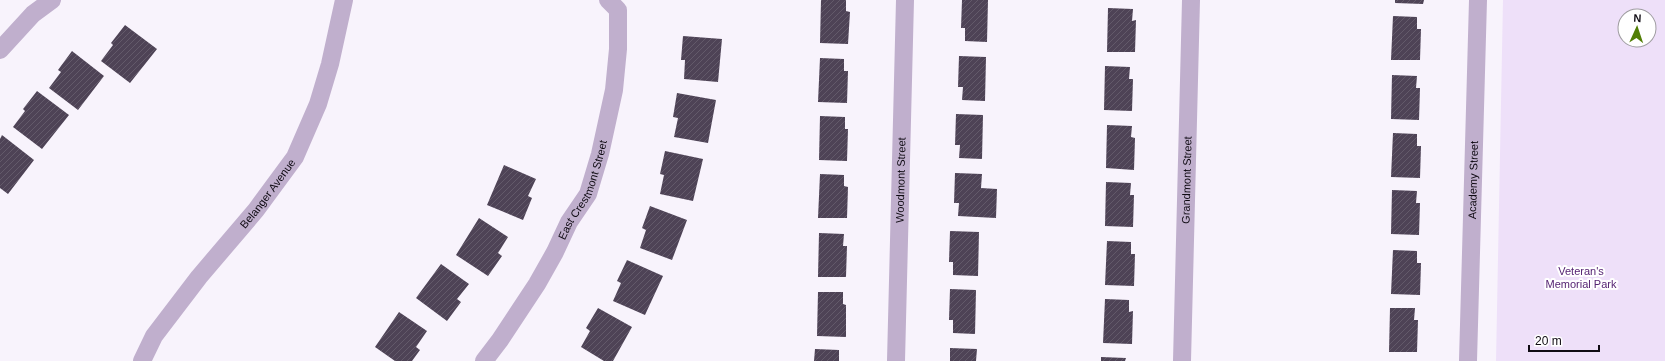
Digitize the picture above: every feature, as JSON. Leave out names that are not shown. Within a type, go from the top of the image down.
[{"type":"street","points":[[0,50],[32,14],[52,0]]},
{"type":"street","name":"Belanger Avenue","points":[[142,361],[154,336],[199,277],[256,210],[295,156],[318,104],[330,64],[344,0]]},
{"type":"street","name":"East Crestmont Street","points":[[484,361],[500,340],[537,284],[555,252],[569,222],[588,194],[600,154],[614,90],[618,49],[618,10],[608,0]]},
{"type":"street","name":"Woodmont Street","points":[[896,361],[905,0]]},
{"type":"street","name":"Grandmont Street","points":[[1182,361],[1191,0]]},
{"type":"street","name":"Academy Street","points":[[1468,361],[1478,0]]},
{"type":"green space","name":"Veteran's Memorial Park","points":[[1503,0],[1665,0],[1665,361],[1496,361]]},
{"type":"building","points":[[821,0],[846,0],[846,11],[850,12],[848,44],[820,43]]},
{"type":"building","points":[[962,0],[988,0],[987,42],[965,41],[965,28],[961,28]]},
{"type":"building","points":[[1395,0],[1424,0],[1423,4],[1395,3]]},
{"type":"building","points":[[1108,8],[1133,9],[1132,21],[1136,20],[1135,52],[1107,52]]},
{"type":"building","points":[[1393,16],[1417,17],[1417,29],[1421,29],[1420,60],[1391,60]]},
{"type":"building","points":[[125,25],[157,49],[130,83],[101,61],[113,45],[111,43]]},
{"type":"building","points":[[683,36],[722,39],[718,82],[684,79],[685,60],[681,60]]},
{"type":"building","points":[[72,51],[104,76],[78,110],[49,88],[61,72],[58,70]]},
{"type":"building","points":[[959,56],[986,57],[985,101],[962,100],[963,87],[958,87]]},
{"type":"building","points":[[820,58],[844,59],[844,71],[848,71],[847,103],[818,102]]},
{"type":"building","points":[[1105,66],[1130,67],[1129,79],[1133,79],[1132,111],[1104,110]]},
{"type":"building","points":[[1392,75],[1417,76],[1416,88],[1420,88],[1419,120],[1391,119]]},
{"type":"building","points":[[37,91],[69,115],[42,149],[13,127],[25,111],[23,109]]},
{"type":"building","points":[[677,93],[716,100],[708,143],[674,137],[678,118],[673,117]]},
{"type":"building","points":[[956,114],[983,115],[982,159],[959,158],[960,145],[955,145]]},
{"type":"building","points":[[820,116],[845,117],[845,129],[848,129],[847,161],[819,160]]},
{"type":"building","points":[[1107,125],[1132,126],[1131,137],[1135,138],[1134,170],[1106,168]]},
{"type":"building","points":[[1393,133],[1417,134],[1417,146],[1421,146],[1420,178],[1391,177]]},
{"type":"building","points":[[2,135],[34,160],[8,194],[0,188],[0,139]]},
{"type":"building","points":[[665,151],[703,159],[693,201],[660,194],[664,175],[660,174]]},
{"type":"building","points":[[504,165],[536,179],[528,196],[532,198],[523,220],[487,205]]},
{"type":"building","points":[[955,173],[982,174],[981,188],[997,189],[996,218],[958,216],[959,203],[954,203]]},
{"type":"building","points":[[820,174],[844,175],[844,186],[848,187],[847,218],[818,218]]},
{"type":"building","points":[[1106,182],[1131,183],[1130,195],[1134,195],[1133,227],[1105,226]]},
{"type":"building","points":[[1392,190],[1417,191],[1416,203],[1420,203],[1419,235],[1391,234]]},
{"type":"building","points":[[650,206],[687,220],[672,260],[640,248],[646,230],[642,228]]},
{"type":"building","points":[[479,218],[508,237],[498,253],[502,256],[488,276],[456,255]]},
{"type":"building","points":[[950,231],[979,232],[978,276],[953,275],[953,262],[949,262]]},
{"type":"building","points":[[819,233],[844,234],[843,246],[847,246],[846,277],[818,277]]},
{"type":"building","points":[[1107,241],[1131,242],[1131,254],[1135,254],[1134,286],[1105,285]]},
{"type":"building","points":[[1393,250],[1417,251],[1417,263],[1421,263],[1420,295],[1391,294]]},
{"type":"building","points":[[627,260],[663,276],[645,315],[613,301],[621,283],[617,281]]},
{"type":"building","points":[[441,264],[469,284],[457,299],[461,302],[447,321],[416,298]]},
{"type":"building","points":[[950,289],[976,290],[975,334],[953,333],[953,320],[949,320]]},
{"type":"building","points":[[818,292],[843,292],[843,304],[846,305],[846,337],[817,336]]},
{"type":"building","points":[[1105,299],[1129,300],[1129,312],[1133,311],[1132,344],[1103,343]]},
{"type":"building","points":[[598,308],[632,327],[613,361],[604,361],[581,347],[590,331],[586,328]]},
{"type":"building","points":[[1390,308],[1415,308],[1414,320],[1418,320],[1417,352],[1389,352]]},
{"type":"building","points":[[399,312],[427,331],[416,347],[420,350],[412,361],[395,361],[375,347]]},
{"type":"building","points":[[950,348],[977,349],[976,361],[950,361]]},
{"type":"building","points":[[815,349],[839,350],[839,361],[814,361]]},
{"type":"building","points":[[1101,357],[1126,358],[1125,361],[1101,361]]}]
